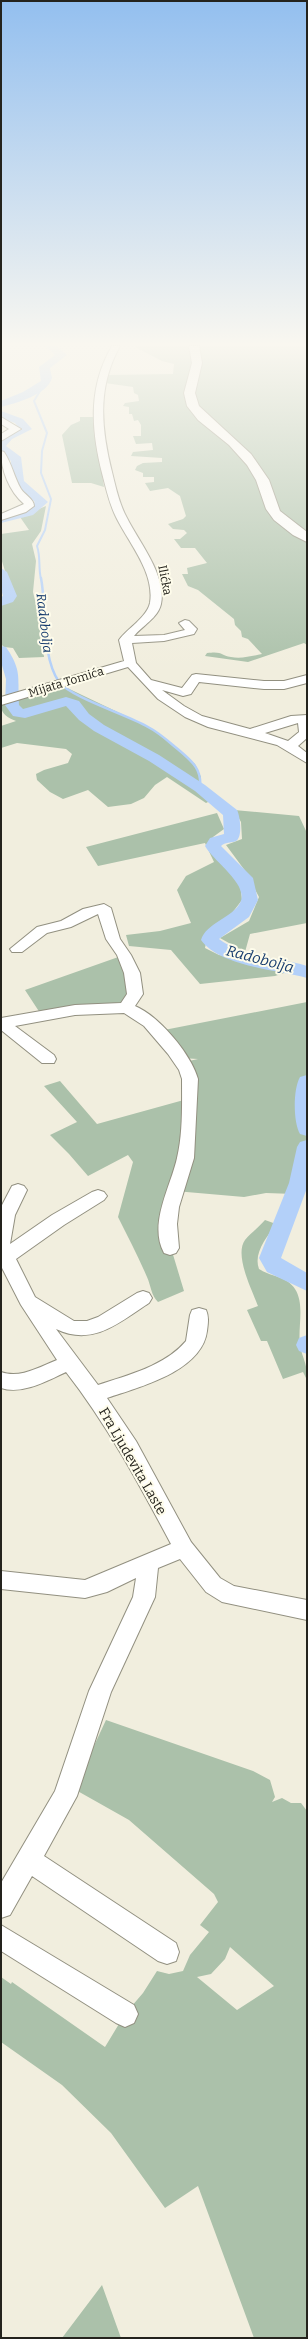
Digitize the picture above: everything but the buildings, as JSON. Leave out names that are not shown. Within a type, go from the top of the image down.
[{"type":"main road","points":[[244,455],[263,481],[272,509],[304,536]]},
{"type":"street","points":[[1,517],[22,510],[28,506],[29,503],[21,498],[12,485],[9,468],[2,455]]},
{"type":"street","name":"Ilićka","points":[[102,455],[111,496],[124,523],[141,549],[152,572],[156,603],[153,611],[127,634],[125,640]]},
{"type":"street","points":[[185,623],[191,629],[190,632],[164,638],[125,640],[125,647],[130,663],[181,710],[199,719],[272,737],[290,746],[307,759]]},
{"type":"street","name":"Mijata Tomića","points":[[1,701],[130,663]]},
{"type":"street","points":[[150,683],[184,692],[187,691],[189,685],[196,678],[203,677],[233,683],[264,685],[284,685],[307,679]]},
{"type":"street","points":[[254,732],[291,720],[307,720]]},
{"type":"street","points":[[290,746],[305,733],[304,724],[307,720]]},
{"type":"street","points":[[17,949],[42,930],[66,924],[88,912],[104,908],[113,939],[124,955],[132,973],[135,994],[126,1008]]},
{"type":"street","points":[[2,1024],[69,1011],[126,1008],[149,1022],[174,1050],[187,1068],[190,1079],[190,1110],[186,1158],[170,1207],[168,1224],[170,1248]]},
{"type":"street","points":[[2,1024],[48,1059]]},
{"type":"street","points":[[2,1253],[6,1215],[18,1190]]},
{"type":"street","points":[[2,1253],[98,1196]]},
{"type":"street","name":"Fra Ljudevita Laste","points":[[2,1253],[27,1300],[69,1364],[94,1394],[129,1447],[184,1548],[213,1585],[230,1595],[307,1610]]},
{"type":"street","points":[[27,1300],[57,1320],[78,1329],[98,1325],[143,1298]]},
{"type":"street","points":[[94,1394],[130,1383],[170,1365],[188,1352],[195,1344],[199,1315]]},
{"type":"street","points":[[1,1380],[5,1383],[17,1383],[69,1364]]},
{"type":"street","points":[[1,1580],[85,1589],[100,1585],[148,1562],[184,1548]]},
{"type":"street","points":[[1,1906],[65,1796],[100,1691],[144,1597],[148,1562]]},
{"type":"street","points":[[29,1860],[167,1952]]},
{"type":"street","points":[[1,1937],[125,2014]]},
{"type":"green space","points":[[66,455],[99,455],[104,487],[91,483],[72,483]]},
{"type":"green space","points":[[307,455],[307,645],[304,643],[248,662],[205,656],[207,653],[219,653],[239,658],[262,654],[248,639],[242,637],[241,631],[235,625],[234,619],[198,590],[188,586],[182,574],[188,574],[187,568],[207,563],[195,548],[181,548],[174,539],[180,539],[187,533],[184,530],[173,529],[168,524],[183,519],[186,516],[180,496],[168,488],[150,491],[145,483],[154,482],[154,477],[143,477],[143,473],[135,470],[137,466],[143,463],[162,462],[162,458],[131,456]]},
{"type":"green space","points":[[46,506],[41,531],[32,544],[36,561],[33,592],[39,617],[44,657],[19,658],[13,648],[4,647],[1,644],[1,604],[11,601],[12,594],[1,558],[1,534],[29,530],[20,517]]},
{"type":"green space","points":[[61,685],[149,727],[163,737],[195,764],[201,777],[200,789],[214,799],[206,803],[167,777],[155,785],[144,798],[131,804],[108,807],[88,790],[63,799],[50,792],[37,780],[36,774],[68,763],[72,754],[66,749],[17,743],[1,748],[1,726],[16,721],[2,711],[1,705],[10,704],[11,700]]},
{"type":"green space","points":[[234,810],[299,816],[307,833],[307,923],[250,934],[245,952],[220,938],[249,921],[259,897],[246,872],[226,845],[242,839],[241,822]]},
{"type":"green space","points":[[217,813],[224,829],[213,837],[209,846],[219,861],[240,883],[242,900],[229,917],[208,933],[205,948],[219,955],[293,970],[275,976],[200,984],[171,950],[129,946],[126,935],[160,931],[191,923],[177,890],[186,876],[214,862],[205,843],[98,866],[86,847]]},
{"type":"green space","points":[[124,955],[129,1002],[42,1016],[25,990]]},
{"type":"green space","points":[[307,1002],[307,1081],[304,1097],[307,1147],[294,1194],[266,1193],[244,1197],[175,1191],[171,1248],[184,1291],[158,1302],[151,1290],[144,1269],[118,1217],[133,1162],[128,1155],[88,1176],[50,1135],[77,1122],[44,1086],[60,1081],[97,1124],[191,1098],[189,1061],[198,1059],[180,1058],[159,1031]]},
{"type":"green space","points":[[265,1220],[276,1224],[259,1251],[259,1269],[283,1279],[295,1289],[300,1303],[300,1343],[306,1367],[307,1380],[303,1372],[283,1379],[267,1341],[261,1341],[247,1310],[258,1306],[245,1273],[242,1246],[245,1240]]},
{"type":"green space","points":[[106,1720],[253,1771],[270,1780],[275,1797],[272,1802],[282,1798],[291,1803],[301,1803],[307,1811],[307,2338],[254,2338],[198,2186],[165,2208],[111,2133],[62,2085],[1,2042],[1,1977],[11,1984],[12,1982],[105,2047],[125,2014],[143,1993],[157,1971],[169,1974],[183,1971],[190,1955],[209,1932],[200,1925],[218,1902],[214,1894],[129,1820],[74,1789]],"holes":[[[230,1947],[274,1986],[237,2010],[197,1977],[211,1974],[225,1959]]]},
{"type":"green space","points":[[102,2285],[121,2338],[62,2338]]},
{"type":"waterway","name":"Radobolja","points":[[1,519],[18,516],[29,512],[42,502],[18,482],[16,477],[17,461],[12,455]]},
{"type":"waterway","name":"Radobolja","points":[[41,579],[37,546],[45,530],[51,499],[41,473],[42,455]]},
{"type":"waterway","name":"Radobolja","points":[[1,572],[10,596],[8,599],[1,602]]},
{"type":"waterway","name":"Radobolja","points":[[41,578],[49,659],[59,682],[76,694],[139,722],[161,735],[185,755],[196,767],[200,776],[200,788]]},
{"type":"waterway","name":"Radobolja","points":[[1,650],[8,661],[11,670],[13,679],[11,699],[12,705],[18,713],[25,714],[66,701],[74,704],[84,717],[99,728],[154,758],[200,788],[231,813],[232,837],[216,841],[213,846],[217,853],[247,882],[250,900],[243,913],[211,936],[210,940],[220,948],[243,958],[295,968],[307,972]]},
{"type":"waterway","name":"Radobolja","points":[[307,1081],[304,1097],[307,1129]]},
{"type":"waterway","name":"Radobolja","points":[[307,1147],[299,1183],[270,1258],[274,1266],[307,1283]]}]
